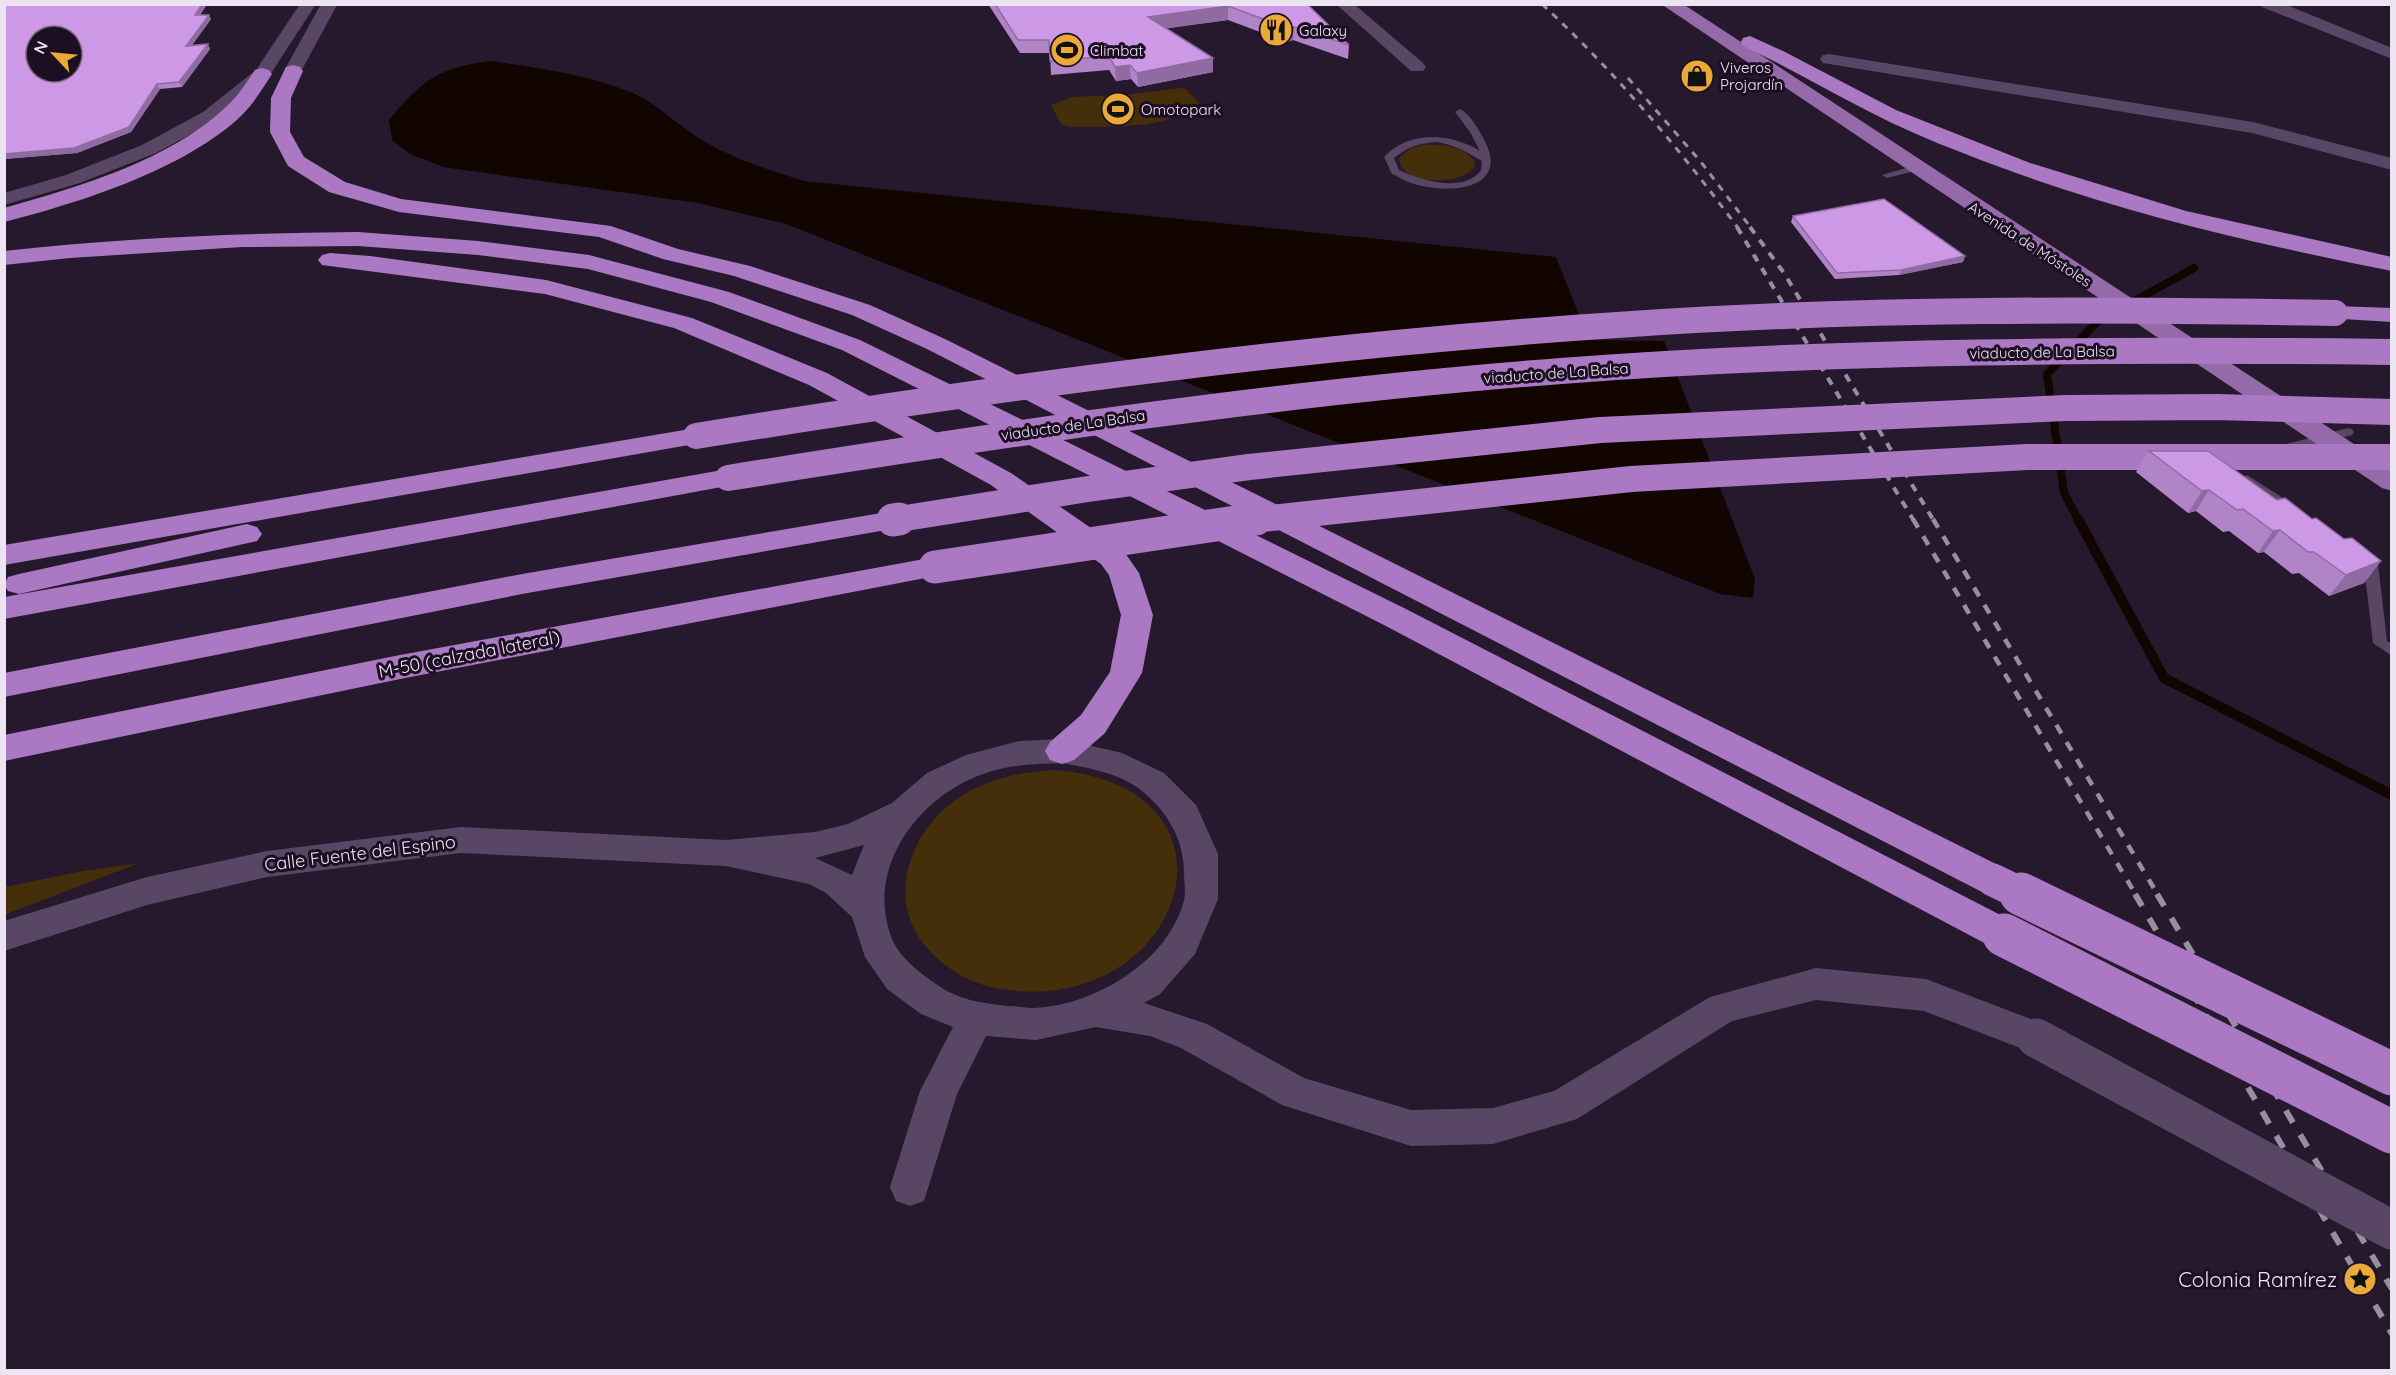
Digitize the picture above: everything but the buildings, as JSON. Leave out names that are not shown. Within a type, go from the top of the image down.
[{"type":"highway","points":[[1750,42],[1786,58],[1863,101],[1970,148],[2060,181],[2228,228],[2391,264]]},
{"type":"highway","points":[[293,71],[281,98],[280,132],[296,161],[337,187],[399,206],[603,231],[671,254]]},
{"type":"highway","points":[[4,216],[79,192],[188,144],[219,125],[235,111],[262,74]]},
{"type":"highway","points":[[4,240],[223,221],[380,220],[561,237],[671,254],[742,271],[861,310],[936,344],[1994,880],[2391,1074]]},
{"type":"highway","points":[[4,258],[70,250],[242,240],[358,239],[478,248],[589,262],[720,297],[851,345],[1395,617],[2004,934],[2391,1132]]},
{"type":"highway","points":[[4,273],[81,264],[265,256],[393,256],[568,272],[720,297]]},
{"type":"highway","points":[[265,256],[370,263],[546,287],[683,323],[818,379],[1001,480],[1112,557],[1124,573],[1137,615],[1126,673],[1093,724],[1062,751]]},
{"type":"highway","points":[[4,555],[696,436],[919,401],[1160,368],[1536,331],[1722,319],[1985,310],[2183,310],[2391,315]]},
{"type":"highway","name":"viaducto de La Balsa","points":[[4,608],[728,478],[894,451],[1204,407],[1345,391],[1559,371],[1739,360],[2017,350],[2391,352]]},
{"type":"highway","points":[[4,685],[522,584],[893,520],[1088,489],[1249,467],[1600,430],[1881,415],[2066,408],[2217,407],[2391,412]]},
{"type":"highway","points":[[4,587],[508,479],[635,446]]},
{"type":"highway","name":"M-50 (calzada lateral)","points":[[4,748],[400,667],[935,567],[1248,520],[1631,479],[2027,457],[2391,459]]},
{"type":"main road","name":"Avenida de Móstoles","points":[[1670,4],[1916,168],[2121,293]]},
{"type":"main road","name":"Avenida de Móstoles","points":[[1694,4],[2121,293],[2336,435],[2391,482]]},
{"type":"main road","name":"Avenida de Móstoles","points":[[2336,435],[2391,459]]},
{"type":"street","points":[[4,199],[73,179],[150,149],[210,116],[262,74],[308,4]]},
{"type":"street","points":[[293,71],[329,4]]},
{"type":"street","points":[[1344,4],[1417,68]]},
{"type":"street","points":[[2268,4],[2391,54]]},
{"type":"street","points":[[2274,4],[2355,22],[2367,33],[2364,36],[2348,36]]},
{"type":"street","points":[[1830,59],[2253,128],[2391,164]]},
{"type":"street","points":[[726,853],[814,847],[858,836],[906,809],[938,782],[977,763],[1019,753],[1062,751],[1111,761],[1152,782],[1184,814],[1201,854],[1201,899],[1183,944],[1147,983],[1096,1011],[1036,1024],[976,1019],[934,1003],[900,978],[877,946],[867,910],[869,874],[883,839],[906,809]]},
{"type":"street","name":"Calle Fuente del Espino","points":[[4,936],[147,891],[267,864],[461,840],[726,853]]},
{"type":"street","points":[[726,853],[816,872],[838,883],[867,910]]},
{"type":"street","points":[[1096,1011],[1150,1020],[1194,1036],[1295,1093],[1411,1128],[1493,1126],[1563,1106],[1723,1008],[1816,984],[1926,995],[2036,1038],[2391,1230]]},
{"type":"street","points":[[910,1187],[939,1091],[976,1019]]},
{"type":"lane","points":[[1460,112],[1486,151],[1485,159],[1488,167],[1478,180],[1449,186],[1417,182],[1395,171],[1389,157],[1402,145],[1438,140],[1458,143],[1485,159]]},
{"type":"lane","points":[[1887,175],[1916,168]]},
{"type":"lane","points":[[2303,518],[2225,464],[2336,435]]},
{"type":"lane","points":[[2351,551],[2371,564],[2380,643],[2391,651]]},
{"type":"shaded area","points":[[489,61],[562,72],[633,93],[714,147],[804,181],[1556,257],[1589,340],[1664,341],[1755,579],[1753,598],[1720,594],[786,224],[698,203],[443,167],[410,154],[392,140],[389,120],[421,86],[443,72]]},
{"type":"shaded area","name":"Omotopark","points":[[1186,89],[1199,103],[1184,107],[1184,111],[1173,117],[1146,124],[1070,127],[1061,124],[1051,105],[1072,97],[1125,95]]},
{"type":"shaded area","points":[[1422,145],[1443,145],[1456,148],[1469,155],[1474,160],[1475,166],[1468,173],[1446,180],[1420,178],[1409,174],[1402,167],[1399,158],[1411,148]]},
{"type":"shaded area","points":[[1055,770],[1119,786],[1159,816],[1176,855],[1173,897],[1152,937],[1115,970],[1064,989],[1001,989],[981,984],[945,965],[930,951],[916,932],[908,911],[905,890],[908,868],[927,828],[942,811],[960,797],[982,785],[1006,777]]},
{"type":"shaded area","points":[[139,863],[5,915],[5,887],[83,871]]},
{"type":"waterway","points":[[2129,304],[2194,268]]},
{"type":"waterway","points":[[2079,521],[2064,493],[2047,374],[2097,322],[2107,316]]},
{"type":"waterway","points":[[2078,519],[2164,678],[2392,795]]},
{"type":"railway","points":[[1542,4],[1621,84],[1693,169],[1738,228]]},
{"type":"railway","points":[[1628,78],[1701,162],[1751,228]]},
{"type":"railway","points":[[1737,227],[1914,521]]},
{"type":"railway","points":[[1750,227],[1784,273],[1934,521]]},
{"type":"railway","points":[[1913,519],[2136,895]]},
{"type":"railway","points":[[1933,519],[2158,895]]},
{"type":"railway","points":[[2135,894],[2392,1334]]},
{"type":"railway","points":[[2157,894],[2392,1289]]},
{"type":"place","name":"Galaxy","points":[[1276,30]]},
{"type":"place","name":"Climbat","points":[[1067,50]]},
{"type":"place","name":"Viveros Projardín","points":[[1697,76]]},
{"type":"place","name":"Omotopark","points":[[1118,109]]},
{"type":"place","name":"Colonia Ramírez","points":[[2360,1279]]}]
